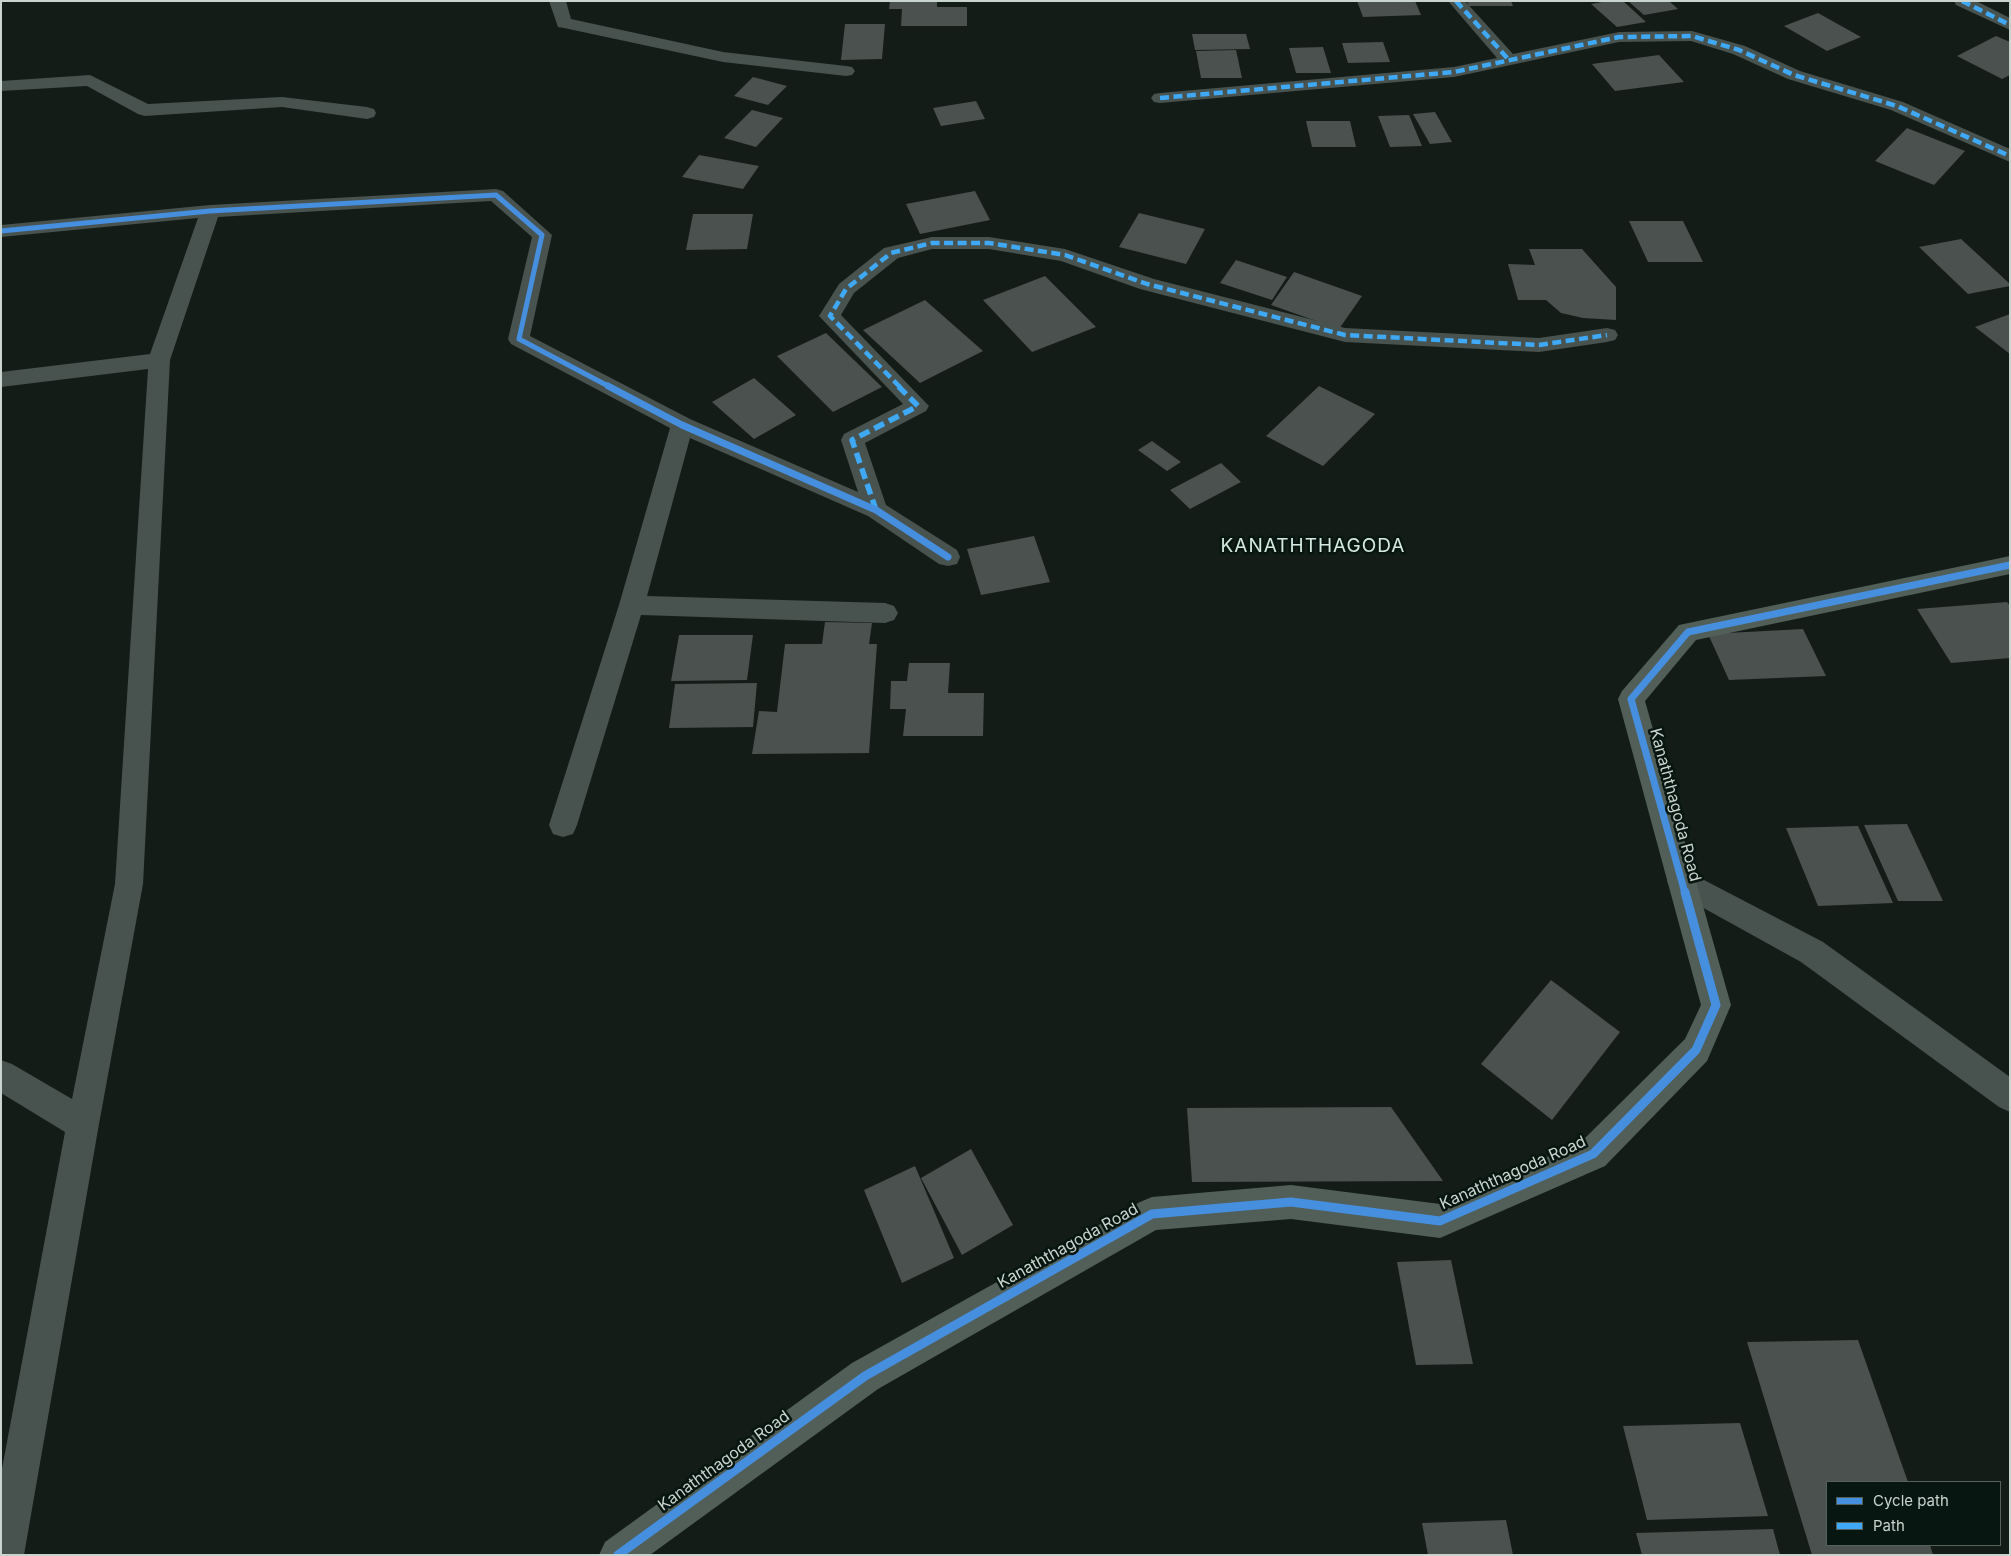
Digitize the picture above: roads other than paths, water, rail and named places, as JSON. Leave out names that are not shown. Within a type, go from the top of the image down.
[{"type":"street","points":[[557,1],[564,23],[723,57],[846,71]]},
{"type":"street","points":[[1456,1],[1509,60]]},
{"type":"street","points":[[1962,1],[2010,25]]},
{"type":"street","points":[[1160,98],[1454,72],[1620,37],[1692,36],[1739,50],[1794,75],[1897,106],[2010,156]]},
{"type":"street","points":[[1,86],[90,80],[145,110],[282,102],[367,112]]},
{"type":"street","points":[[1,231],[210,211],[496,195],[542,235],[519,339],[682,425],[876,510],[948,557]]},
{"type":"street","points":[[5,1555],[129,884],[159,360],[210,211]]},
{"type":"street","points":[[876,510],[852,440],[918,406],[830,316],[846,289],[891,253],[932,243],[989,243],[1065,255],[1147,284],[1346,335],[1539,345],[1607,335]]},
{"type":"street","points":[[1,380],[159,360]]},
{"type":"street","points":[[563,825],[632,605],[682,425]]},
{"type":"street","name":"Kanaththagoda Road","points":[[618,1555],[866,1376],[1152,1214],[1291,1202],[1440,1221],[1593,1154],[1696,1050],[1716,1006],[1631,699],[1688,632],[2010,565]]},
{"type":"street","points":[[632,605],[885,613]]},
{"type":"street","points":[[1681,882],[1812,952],[2010,1096]]},
{"type":"street","points":[[1,1075],[84,1124]]},
{"type":"district","name":"KANATHTHAGODA","points":[[1313,546]]}]
